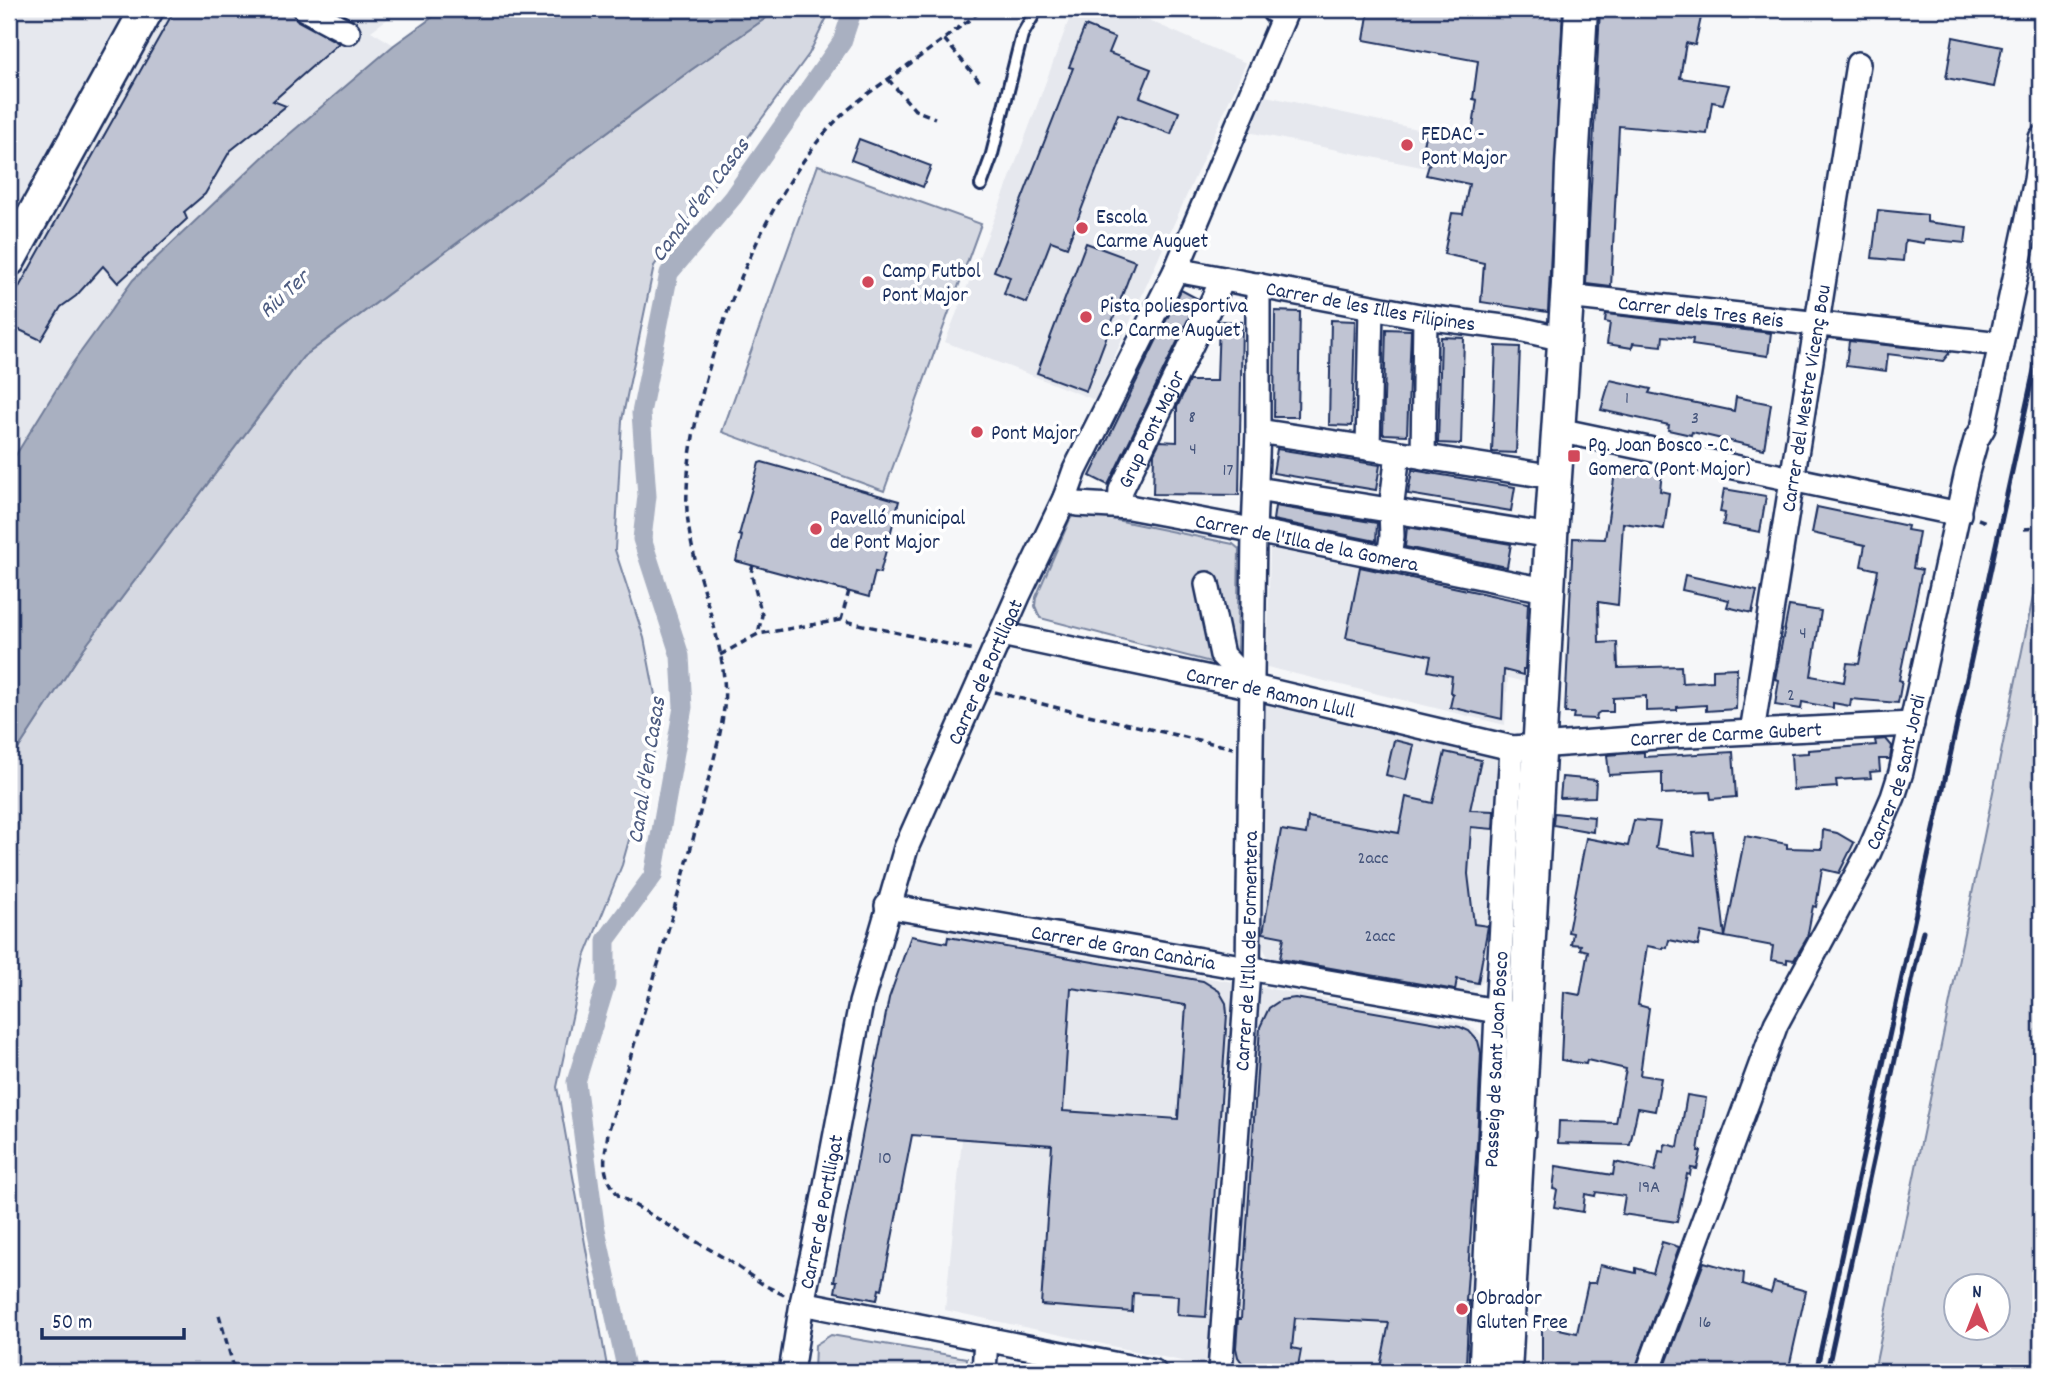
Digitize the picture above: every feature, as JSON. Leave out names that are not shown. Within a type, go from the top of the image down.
[{"type":"street","points":[[9,260],[147,9]]},
{"type":"street","points":[[305,9],[348,32]]},
{"type":"street","points":[[1505,1372],[1511,1014],[1526,746],[1550,592],[1581,9]]},
{"type":"street","name":"Carrer de Portlligat","points":[[791,1372],[861,1003],[906,848],[1065,498],[1075,470],[1176,270],[1278,13]]},
{"type":"street","name":"Carrer del Mestre Vicenç Bou","points":[[1752,732],[1858,64]]},
{"type":"street","name":"Carrer de Sant Jordi","points":[[1648,1372],[1776,1024],[1869,852],[1901,772],[1976,440],[1983,428],[2036,180],[2041,138]]},
{"type":"street","name":"Carrer de les Illes Filipines","points":[[1176,270],[1425,317],[1519,329],[1564,339]]},
{"type":"street","name":"Grup Pont Major","points":[[1120,506],[1121,490],[1223,279]]},
{"type":"street","points":[[1254,531],[1258,430],[1258,285]]},
{"type":"street","name":"Carrer dels Tres Reis","points":[[1567,296],[2001,344]]},
{"type":"street","points":[[1368,448],[1371,307]]},
{"type":"street","points":[[1423,457],[1425,317]]},
{"type":"street","points":[[1258,430],[1555,477]]},
{"type":"street","points":[[1558,430],[1959,514]]},
{"type":"street","points":[[1389,558],[1391,510],[1398,453]]},
{"type":"street","points":[[1256,489],[1551,536]]},
{"type":"street","name":"Carrer de l'Illa de la Gomera","points":[[1065,498],[1077,504],[1120,506],[1550,592]]},
{"type":"street","name":"Carrer de l'Illa de Formentera","points":[[1220,1372],[1248,968],[1254,531]]},
{"type":"street","points":[[1207,584],[1222,654],[1253,687]]},
{"type":"street","name":"Carrer de Ramon Llull","points":[[1001,634],[1526,746]]},
{"type":"street","name":"Carrer de Carme Gubert","points":[[1526,746],[1912,724]]},
{"type":"street","name":"Carrer de Gran Canària","points":[[887,906],[1511,1014]]},
{"type":"street","name":"Passeig de Sant Joan Bosco","points":[[1481,1372],[1511,1014]]},
{"type":"street","points":[[802,1303],[1154,1372]]},
{"type":"street","points":[[984,1372],[986,1339]]},
{"type":"lane","points":[[981,185],[991,158],[1022,35],[1037,9]]},
{"type":"path","points":[[802,1303],[764,1285],[726,1259],[619,1196],[608,1181],[605,1167],[608,1133],[687,864],[724,708],[720,654],[692,553],[687,488],[698,414],[712,361],[744,269],[795,172],[838,118],[984,9]]},
{"type":"path","points":[[944,39],[981,83]]},
{"type":"path","points":[[888,79],[915,110],[935,118]]},
{"type":"path","points":[[2024,529],[2041,528]]},
{"type":"path","points":[[753,565],[751,573],[762,615],[758,634]]},
{"type":"path","points":[[841,620],[849,592]]},
{"type":"path","points":[[720,654],[758,634],[841,620],[979,651]]},
{"type":"path","points":[[990,690],[1252,753]]},
{"type":"path","points":[[219,1315],[235,1372]]},
{"type":"shaded area","points":[[9,9],[401,9],[371,31],[394,45],[266,154],[133,280],[72,364],[9,466]]},
{"type":"shaded area","points":[[779,9],[831,9],[809,54],[654,266],[622,420],[615,550],[644,638],[661,726],[622,865],[585,957],[557,1087],[608,1372],[9,1372],[9,763],[84,648],[303,357],[691,70]]},
{"type":"shaded area","name":"Escola Carme Auguet","points":[[1073,9],[1123,9],[1246,63],[1095,400],[945,342]]},
{"type":"shaded area","name":"FEDAC - Pont Major","points":[[1266,96],[1426,131],[1557,154],[1555,194],[1248,132]]},
{"type":"shaded area","name":"Camp Futbol Pont Major","points":[[818,165],[981,224],[884,491],[722,432]]},
{"type":"shaded area","points":[[1077,512],[1233,544],[1239,549],[1237,654],[1233,663],[1222,665],[1040,618],[1035,606],[1036,597],[1070,519]]},
{"type":"shaded area","points":[[1270,543],[1532,602],[1529,683],[1508,678],[1505,725],[1267,667]]},
{"type":"shaded area","points":[[2041,558],[2041,1372],[1874,1372]]},
{"type":"shaded area","points":[[1262,701],[1500,760],[1483,982],[1462,997],[1268,957],[1257,936]]},
{"type":"shaded area","points":[[947,931],[1467,1024],[1484,1036],[1466,1372],[1232,1372],[945,1310],[962,1139],[934,1136]]},
{"type":"shaded area","points":[[831,1335],[967,1358],[966,1372],[814,1372],[815,1345]]},
{"type":"water","name":"Riu Ter","points":[[444,9],[779,9],[691,70],[303,357],[84,648],[9,763],[9,466],[72,364],[133,280],[266,154],[394,45]]},
{"type":"building","points":[[175,9],[284,9],[292,13],[298,21],[339,43],[273,101],[286,106],[230,151],[205,194],[184,212],[187,219],[118,283],[103,266],[76,296],[61,307],[41,340],[9,325],[9,305]]},
{"type":"building","points":[[1369,9],[1563,9],[1548,312],[1481,302],[1484,263],[1444,254],[1452,213],[1463,214],[1469,184],[1426,175],[1430,162],[1420,160],[1426,131],[1460,137],[1461,131],[1472,134],[1477,100],[1473,99],[1478,61],[1364,40]]},
{"type":"building","points":[[1600,9],[1682,9],[1702,13],[1695,45],[1686,43],[1680,78],[1729,85],[1723,104],[1712,102],[1707,134],[1619,126],[1611,287],[1586,284]]},
{"type":"building","points":[[1085,26],[1115,38],[1109,53],[1151,69],[1140,97],[1179,112],[1171,134],[1118,114],[1067,247],[1051,241],[1027,303],[1004,294],[1010,277],[994,271],[1073,68],[1069,67]]},
{"type":"building","points":[[1953,37],[2002,47],[1994,87],[1946,78]]},
{"type":"building","points":[[859,139],[931,166],[923,187],[851,160]]},
{"type":"building","points":[[1878,210],[1927,215],[1927,222],[1967,227],[1965,243],[1905,240],[1903,261],[1872,258]]},
{"type":"building","name":"Pista poliesportiva C.P Carme Auguet","points":[[1086,243],[1135,261],[1086,391],[1037,373]]},
{"type":"building","points":[[1181,290],[1198,299],[1108,485],[1090,476]]},
{"type":"building","points":[[1275,311],[1300,312],[1298,417],[1274,417]]},
{"type":"building","points":[[1606,314],[1771,333],[1768,356],[1692,345],[1693,339],[1663,336],[1662,346],[1633,343],[1632,348],[1607,344],[1610,323],[1605,322]]},
{"type":"building","points":[[1331,320],[1355,321],[1352,426],[1329,425]]},
{"type":"building","points":[[1219,321],[1242,322],[1239,495],[1153,494],[1154,453],[1160,441],[1177,442],[1177,407],[1189,381],[1217,381]]},
{"type":"building","points":[[1386,329],[1411,330],[1407,435],[1383,434]]},
{"type":"building","points":[[1441,337],[1464,338],[1461,444],[1438,443]]},
{"type":"building","points":[[1849,341],[1950,352],[1943,361],[1888,354],[1886,371],[1846,366]]},
{"type":"building","points":[[1496,346],[1520,347],[1516,453],[1492,452]]},
{"type":"building","points":[[1610,380],[1651,389],[1649,393],[1734,411],[1736,397],[1771,404],[1764,449],[1692,432],[1691,435],[1668,430],[1669,425],[1601,410]]},
{"type":"building","points":[[1277,449],[1380,465],[1376,490],[1273,473]]},
{"type":"building","name":"Pavelló municipal de Pont Major","points":[[759,463],[899,501],[880,573],[875,572],[869,597],[736,561],[742,536],[739,535]]},
{"type":"building","points":[[1616,466],[1662,472],[1660,491],[1669,493],[1664,529],[1623,523],[1618,605],[1598,602],[1599,643],[1617,642],[1618,668],[1681,666],[1682,683],[1713,681],[1713,669],[1737,668],[1736,709],[1706,711],[1706,705],[1646,711],[1646,696],[1613,698],[1613,712],[1600,712],[1596,719],[1573,718],[1574,713],[1565,713],[1573,538],[1605,539]]},
{"type":"building","points":[[1412,470],[1515,487],[1511,511],[1408,494]]},
{"type":"building","points":[[1724,489],[1766,496],[1760,532],[1723,525],[1725,513],[1720,512]]},
{"type":"building","points":[[1275,506],[1377,523],[1376,541],[1273,520]]},
{"type":"building","points":[[1817,507],[1908,526],[1907,530],[1919,532],[1913,568],[1922,570],[1899,680],[1902,681],[1898,703],[1851,699],[1850,706],[1833,703],[1833,708],[1802,702],[1801,709],[1775,705],[1779,680],[1775,679],[1789,606],[1821,611],[1811,676],[1844,682],[1847,663],[1859,664],[1878,570],[1861,566],[1865,545],[1812,533]]},
{"type":"building","points":[[1407,527],[1511,544],[1507,567],[1405,547]]},
{"type":"building","points":[[1360,567],[1528,603],[1525,669],[1523,675],[1504,670],[1502,719],[1450,707],[1453,694],[1450,692],[1452,676],[1428,671],[1431,656],[1346,638]]},
{"type":"building","points":[[1685,575],[1757,591],[1752,613],[1727,607],[1729,600],[1682,590]]},
{"type":"building","points":[[1886,739],[1892,746],[1890,759],[1879,759],[1880,771],[1870,772],[1871,778],[1836,780],[1837,787],[1793,790],[1791,754],[1808,753],[1808,750],[1876,745],[1875,740]]},
{"type":"building","points":[[1394,740],[1414,745],[1406,780],[1386,775]]},
{"type":"building","points":[[1445,752],[1481,760],[1470,810],[1494,811],[1493,829],[1471,827],[1468,874],[1474,924],[1488,926],[1478,983],[1457,979],[1455,990],[1280,959],[1284,937],[1263,933],[1281,830],[1306,834],[1308,817],[1399,833],[1406,797],[1433,803]]},
{"type":"building","points":[[1644,752],[1644,757],[1733,752],[1736,797],[1711,799],[1710,792],[1662,794],[1662,772],[1609,775],[1607,755]]},
{"type":"building","points":[[1562,777],[1596,780],[1595,797],[1560,798]]},
{"type":"building","points":[[1554,813],[1594,817],[1593,832],[1553,825]]},
{"type":"building","points":[[1634,820],[1660,822],[1656,848],[1695,855],[1693,833],[1713,832],[1725,937],[1701,932],[1698,946],[1669,940],[1667,948],[1647,946],[1638,1005],[1649,1008],[1640,1075],[1661,1078],[1655,1111],[1638,1108],[1630,1145],[1558,1143],[1559,1121],[1616,1123],[1626,1069],[1587,1060],[1586,1064],[1561,1060],[1564,992],[1580,995],[1588,951],[1580,949],[1581,945],[1571,944],[1573,933],[1568,932],[1586,838],[1628,846]]},
{"type":"building","points":[[1823,830],[1837,833],[1854,843],[1839,873],[1822,869],[1816,907],[1813,906],[1807,938],[1794,960],[1787,959],[1787,963],[1771,960],[1773,946],[1725,937],[1745,836],[1787,844],[1787,848],[1822,849]]},
{"type":"building","points":[[911,936],[947,943],[948,937],[1203,981],[1219,991],[1226,1003],[1227,1014],[1206,1317],[1177,1315],[1178,1296],[1133,1293],[1132,1312],[1041,1305],[1052,1145],[912,1135],[882,1290],[879,1289],[877,1300],[835,1292],[837,1281],[834,1281],[889,998]],"holes":[[[1071,988],[1186,1005],[1178,1119],[1063,1111]]]},
{"type":"building","points":[[1295,998],[1460,1027],[1469,1031],[1478,1041],[1481,1053],[1477,1143],[1466,1301],[1469,1301],[1466,1364],[1463,1364],[1463,1372],[1379,1372],[1389,1323],[1295,1318],[1292,1348],[1301,1350],[1297,1372],[1249,1372],[1238,1357],[1236,1348],[1238,1319],[1241,1319],[1260,1027],[1269,1008],[1281,1000]]},
{"type":"building","points":[[1687,1095],[1706,1098],[1697,1169],[1691,1168],[1690,1175],[1687,1174],[1677,1222],[1622,1214],[1625,1196],[1596,1192],[1595,1196],[1585,1194],[1583,1212],[1554,1207],[1557,1190],[1553,1189],[1556,1166],[1613,1175],[1615,1162],[1655,1171],[1659,1151],[1664,1152],[1665,1144],[1678,1147]]},
{"type":"building","points":[[1662,1242],[1679,1247],[1634,1372],[1542,1372],[1542,1325],[1577,1333],[1588,1283],[1596,1283],[1600,1265],[1636,1273],[1636,1268],[1653,1273]]},
{"type":"building","points":[[1704,1262],[1744,1273],[1743,1284],[1771,1293],[1774,1282],[1806,1291],[1788,1372],[1663,1372]]},
{"type":"waterway","name":"Canal d'en Casas","points":[[627,1372],[595,1225],[576,1082],[606,984],[606,940],[653,876],[683,707],[680,656],[642,539],[647,496],[641,413],[669,273],[733,197],[842,42],[853,9]]},
{"type":"railway","points":[[1816,1372],[2041,338]]},
{"type":"railway","points":[[1827,1372],[1923,931]]},
{"type":"place","name":"FEDAC - Pont Major","points":[[1407,145]]},
{"type":"place","name":"Escola Carme Auguet","points":[[1082,228]]},
{"type":"place","name":"Camp Futbol Pont Major","points":[[868,282]]},
{"type":"place","name":"Pista poliesportiva C.P Carme Auguet","points":[[1086,317]]},
{"type":"place","name":"Pont Major","points":[[977,432]]},
{"type":"place","name":"Pg. Joan Bosco - C. Gomera (Pont Major)","points":[[1574,456]]},
{"type":"place","name":"Pavelló municipal de Pont Major","points":[[816,529]]},
{"type":"place","name":"Obrador Gluten Free","points":[[1462,1309]]}]
